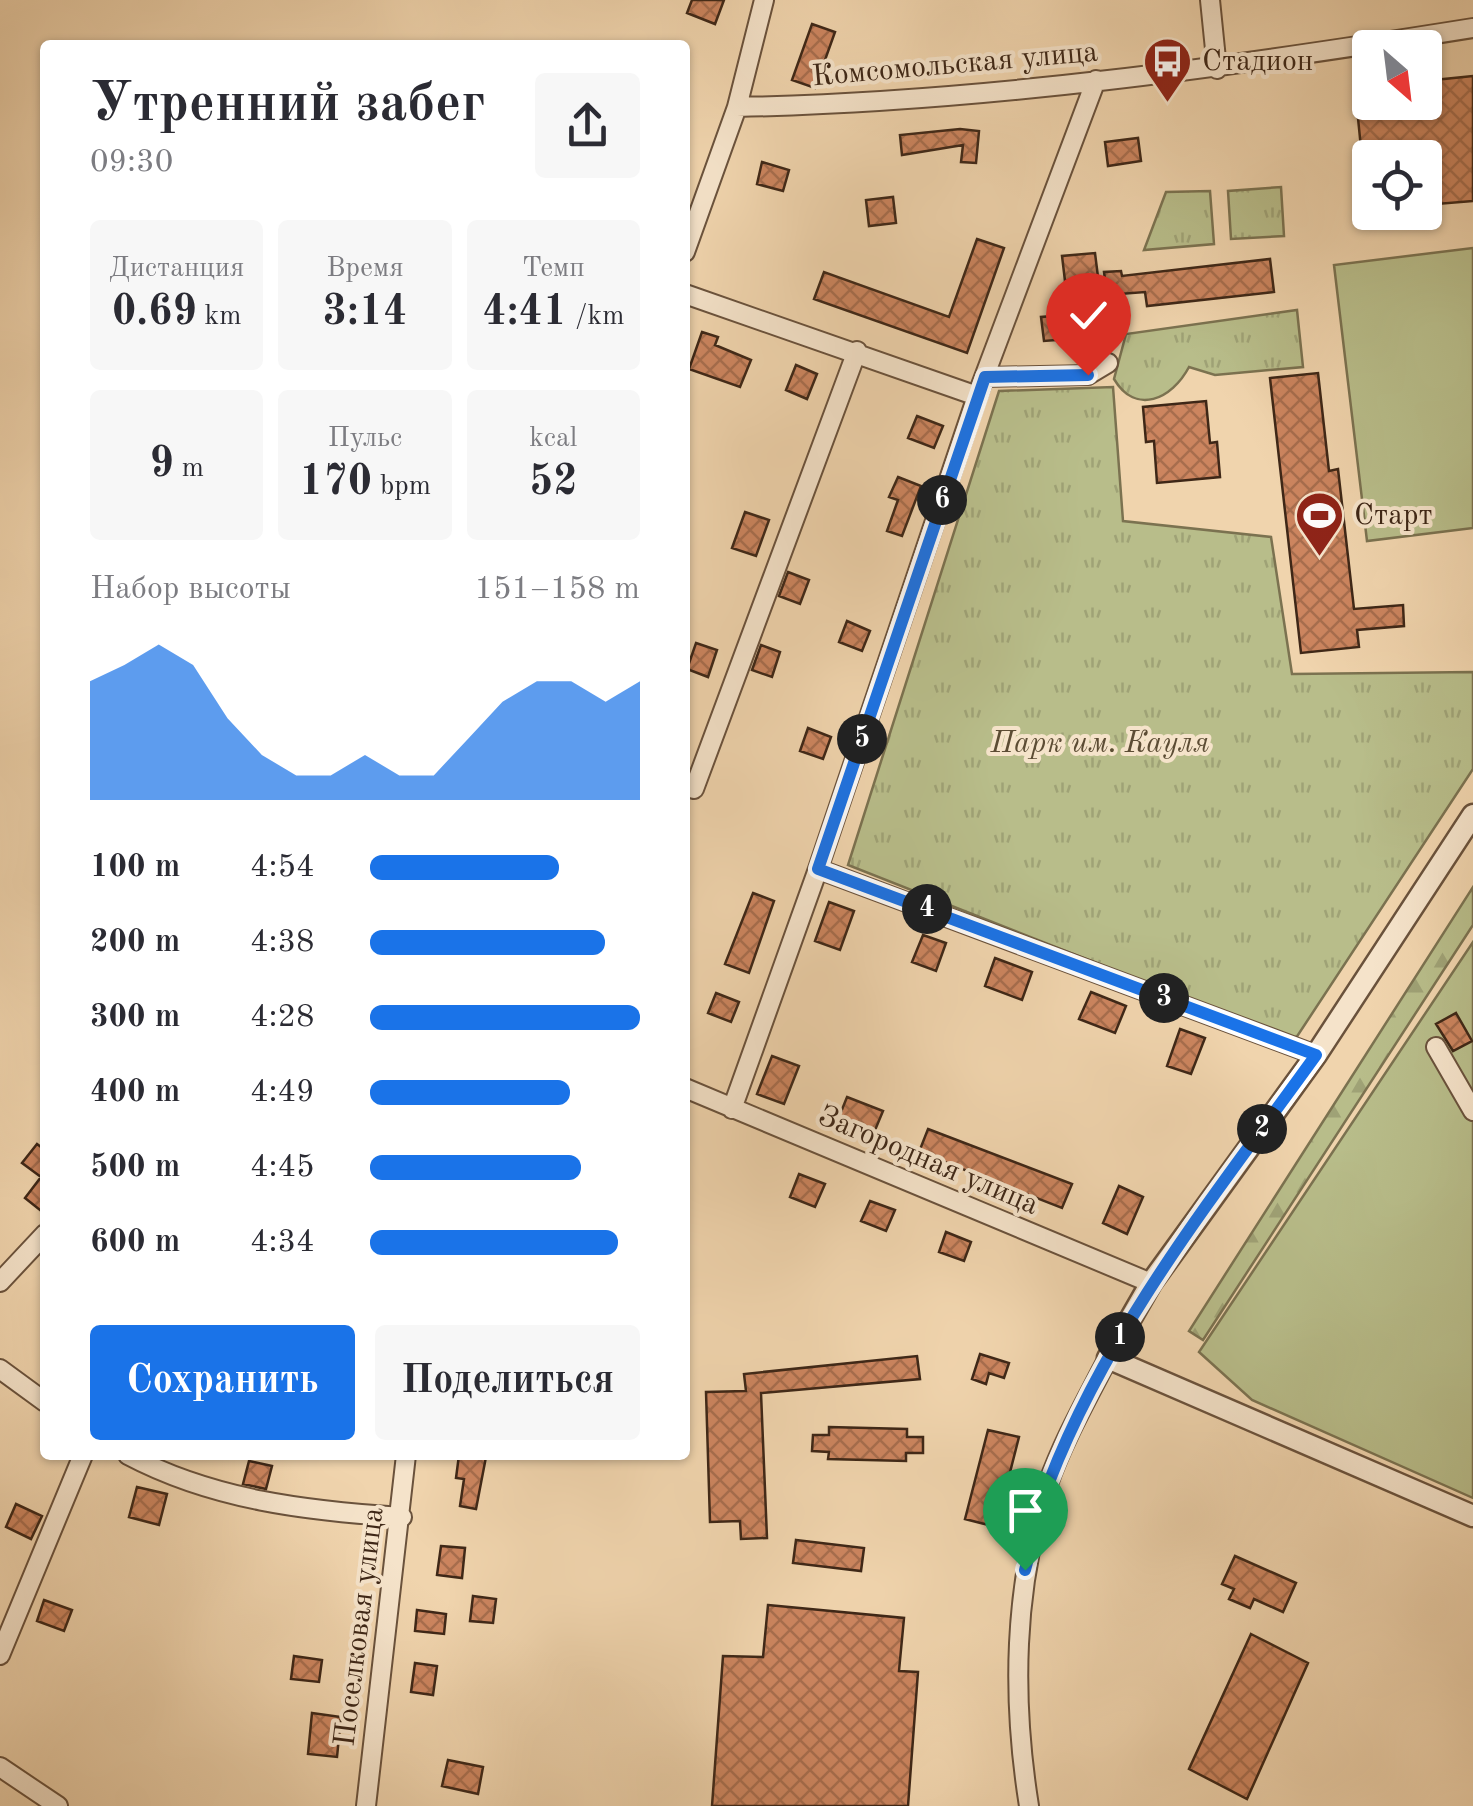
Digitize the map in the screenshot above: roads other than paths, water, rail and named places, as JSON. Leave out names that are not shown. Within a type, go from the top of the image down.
[{"type":"street","points":[[690,238],[738,107],[764,0]]},
{"type":"street","points":[[1210,0],[1217,69]]},
{"type":"street","name":"Комсомольская улица","points":[[738,107],[872,104],[1217,69],[1473,28]]},
{"type":"street","points":[[732,1108],[818,869],[977,396],[1096,80]]},
{"type":"street","points":[[690,296],[977,396]]},
{"type":"street","points":[[690,788],[694,789],[857,351]]},
{"type":"street","points":[[985,377],[1088,375],[1108,363]]},
{"type":"street","points":[[1030,1806],[1018,1655],[1025,1570],[1048,1483],[1108,1358],[1151,1283],[1316,1055],[1473,815]]},
{"type":"street","points":[[818,869],[1316,1055]]},
{"type":"street","points":[[1436,1046],[1473,1111]]},
{"type":"street","name":"Загородная улица","points":[[690,1090],[1151,1283]]},
{"type":"street","points":[[0,1282],[40,1239]]},
{"type":"street","points":[[1108,1358],[1473,1516]]},
{"type":"street","points":[[0,1369],[40,1398]]},
{"type":"street","points":[[0,1655],[82,1460]]},
{"type":"street","points":[[140,1460],[202,1486],[301,1511],[402,1517]]},
{"type":"street","name":"Поселковая улица","points":[[366,1806],[406,1460]]},
{"type":"street","points":[[0,1767],[58,1806]]},
{"type":"place","name":"Стадион","points":[[1167,104]]},
{"type":"place","name":"Старт","points":[[1319,558]]},
{"type":"park label","name":"Парк им. Кауля","points":[[1100,744]]}]
